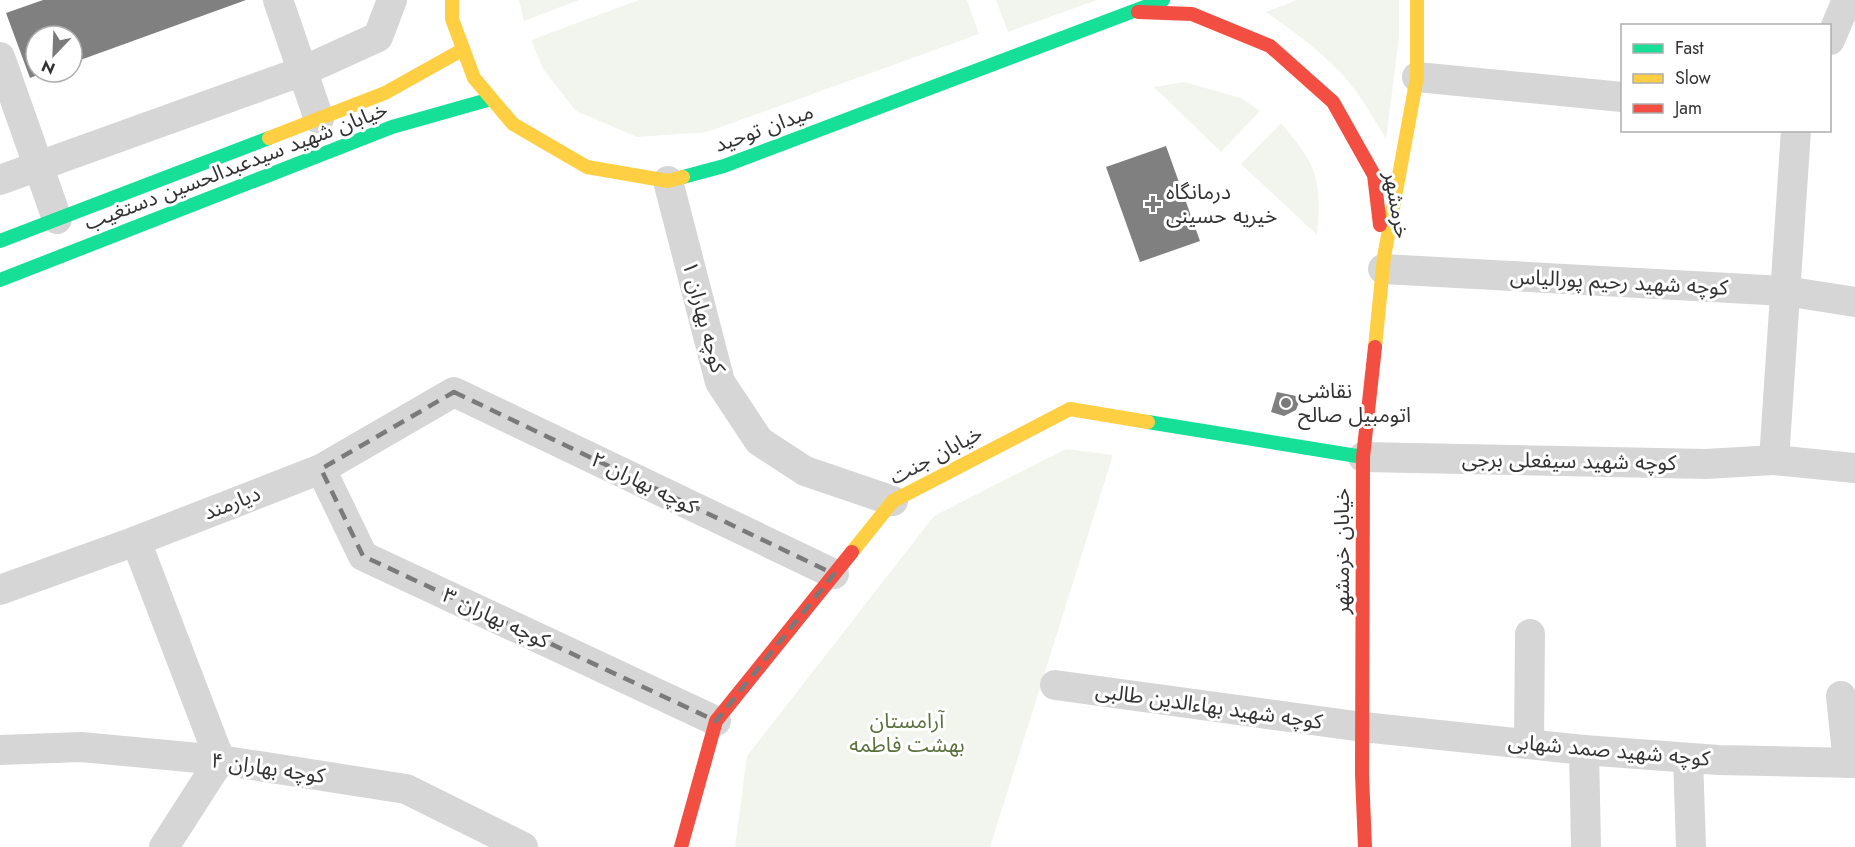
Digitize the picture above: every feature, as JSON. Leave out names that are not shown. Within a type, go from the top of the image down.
[{"type":"main road","name":"میدان توحید","points":[[452,0],[452,19],[474,78],[513,124],[587,167],[668,181],[724,166],[1163,0]]},
{"type":"main road","name":"خرمشهر","points":[[1384,263],[1417,77],[1417,0]]},
{"type":"main road","name":"خرمشهر","points":[[1133,11],[1192,14],[1270,46],[1333,102],[1374,175],[1384,263]]},
{"type":"main road","name":"خیابان شهید سیدعبدالحسین دستغیب","points":[[0,241],[385,93],[462,50]]},
{"type":"main road","name":"خیابان شهید سیدعبدالحسین دستغیب","points":[[0,280],[392,127],[491,99]]},
{"type":"main road","name":"خیابان خرمشهر","points":[[1365,847],[1362,775],[1363,457],[1384,263]]},
{"type":"main road","name":"خیابان جنت","points":[[681,847],[716,721],[893,501],[1070,409],[1363,457]]},
{"type":"street","points":[[278,0],[319,119]]},
{"type":"street","points":[[0,180],[303,71],[378,37],[392,0]]},
{"type":"street","points":[[1831,38],[1847,0]]},
{"type":"street","points":[[0,57],[57,219]]},
{"type":"street","points":[[1417,77],[1621,97]]},
{"type":"street","points":[[1774,459],[1796,132]]},
{"type":"street","name":"کوچه بهاران ۱","points":[[668,181],[720,382],[759,441],[805,471],[893,501]]},
{"type":"street","name":"کوچه شهید رحیم پورالیاس","points":[[1384,263],[1785,291],[1855,302]]},
{"type":"street","name":"دیارمند","points":[[0,590],[321,468],[454,392]]},
{"type":"street","name":"کوچه بهاران ۲","points":[[454,392],[834,574]]},
{"type":"street","name":"کوچه شهید سیفعلی برجی","points":[[1363,457],[1706,464],[1774,459],[1855,468]]},
{"type":"street","name":"کوچه بهاران ۳","points":[[321,468],[363,556],[716,721]]},
{"type":"street","points":[[136,540],[220,760],[164,847]]},
{"type":"street","points":[[1529,743],[1530,634]]},
{"type":"street","name":"کوچه شهید بهاءالدین طالبی","points":[[1055,685],[1363,727]]},
{"type":"street","points":[[1841,696],[1852,763]]},
{"type":"street","name":"کوچه شهید صمد شهابی","points":[[1363,727],[1584,750],[1688,758],[1852,763]]},
{"type":"street","name":"کوچه بهاران ۴","points":[[0,750],[81,747],[220,760],[406,789],[523,847]]},
{"type":"street","points":[[1584,750],[1586,847]]},
{"type":"street","points":[[1688,758],[1691,847]]},
{"type":"highlighted area","points":[[454,392],[834,574],[716,721],[363,556],[321,469]]},
{"type":"green space","points":[[519,0],[579,0],[524,21]]},
{"type":"green space","points":[[639,0],[967,0],[979,34],[707,132],[637,137],[576,111],[543,69],[531,40]]},
{"type":"green space","points":[[996,0],[1097,0],[1008,32]]},
{"type":"green space","points":[[1297,0],[1399,0],[1399,38],[1386,139],[1363,101],[1343,75],[1293,31],[1266,12]]},
{"type":"green space","points":[[1184,82],[1241,98],[1260,111],[1221,152],[1154,87]]},
{"type":"green space","points":[[1281,123],[1303,150],[1314,174],[1319,200],[1317,235],[1241,164]]},
{"type":"green space","name":"آرامستان بهشت فاطمه","points":[[1066,449],[1113,455],[990,847],[735,847],[747,756],[934,516]]},
{"type":"building","points":[[43,0],[246,0],[84,59],[84,24],[24,24],[24,62],[6,13]]},
{"type":"building","name":"درمانگاه خیریه حسینی","points":[[1166,146],[1200,241],[1140,262],[1106,167]]},
{"type":"building","name":"نقاشی اتومبیل صالح","points":[[1277,392],[1301,397],[1296,410],[1284,416],[1271,412]]},
{"type":"traffic: fast","points":[[683,177],[724,166],[1163,0]]},
{"type":"traffic: fast","points":[[0,280],[392,127],[491,99]]},
{"type":"traffic: fast","points":[[0,241],[269,138]]},
{"type":"traffic: fast","points":[[1148,422],[1363,457]]},
{"type":"traffic: slow","points":[[452,0],[452,19],[474,78],[513,124],[587,167],[668,181],[683,177]]},
{"type":"traffic: slow","points":[[1375,347],[1384,257],[1417,77],[1417,0]]},
{"type":"traffic: slow","points":[[269,138],[385,93],[462,50]]},
{"type":"traffic: slow","points":[[852,552],[893,501],[1070,409],[1148,422]]},
{"type":"traffic: jam","points":[[1138,12],[1192,14],[1270,46],[1333,102],[1374,175],[1380,225]]},
{"type":"traffic: jam","points":[[1365,847],[1362,775],[1363,457],[1375,347]]},
{"type":"traffic: jam","points":[[681,847],[716,721],[852,552]]},
{"type":"place","name":"درمانگاه خیریه حسینی","points":[[1153,204]]},
{"type":"place","name":"نقاشی اتومبیل صالح","points":[[1286,403]]}]
